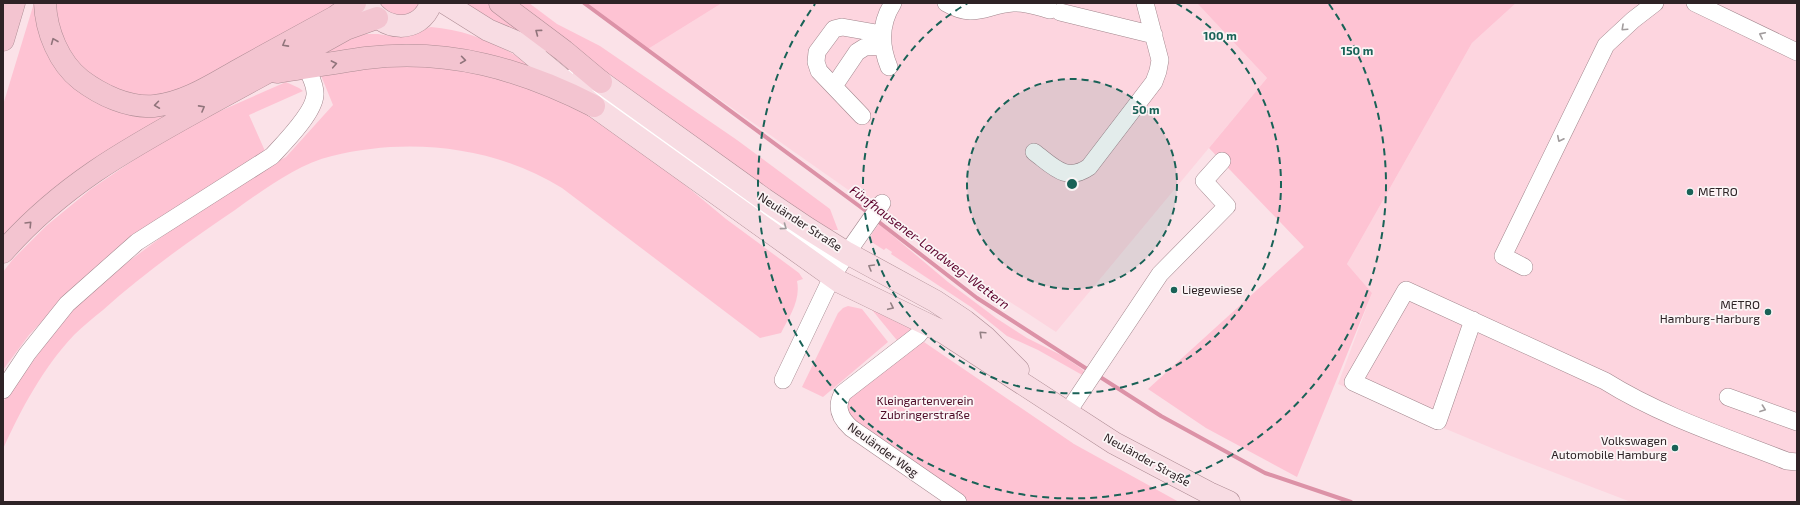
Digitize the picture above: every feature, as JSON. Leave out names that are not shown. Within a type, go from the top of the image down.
[{"type":"highway","points":[[3,40],[14,3]]},
{"type":"highway","points":[[45,3],[50,31],[59,55],[73,74],[94,90],[105,95],[123,102],[154,106],[194,94],[335,17],[355,3]]},
{"type":"highway","points":[[500,3],[564,51],[601,82]]},
{"type":"highway","points":[[3,252],[34,218],[78,182],[143,140],[346,29],[372,10]]},
{"type":"highway","points":[[267,73],[390,56],[453,58],[477,62],[514,72],[544,83],[594,106]]},
{"type":"main road","name":"Neuländer Straße","points":[[445,3],[488,30],[522,46],[560,61],[601,82],[764,199],[839,265],[855,290],[927,324],[958,341],[1114,443],[1209,494],[1230,502]]},
{"type":"main road","name":"Neuländer Straße","points":[[372,10],[387,24],[398,26],[410,24],[426,11],[430,18],[447,20],[488,30]]},
{"type":"main road","name":"Neuländer Straße","points":[[522,46],[594,106],[839,265],[935,301],[965,320],[985,337],[1037,389],[1067,413]]},
{"type":"street","points":[[889,67],[883,40],[885,18],[893,3]]},
{"type":"street","points":[[946,3],[954,8],[976,12],[1013,3],[1028,4],[1154,35]]},
{"type":"street","points":[[1034,152],[1061,172],[1071,174],[1081,173],[1089,167],[1154,82],[1160,60],[1145,3]]},
{"type":"street","points":[[1524,267],[1503,256],[1606,45],[1654,3]]},
{"type":"street","points":[[1695,3],[1797,52]]},
{"type":"street","points":[[862,116],[819,71],[816,62],[817,52],[834,29],[842,27],[883,40]]},
{"type":"street","points":[[834,86],[857,52],[864,47],[883,40]]},
{"type":"street","points":[[522,46],[598,94],[839,265]]},
{"type":"street","points":[[3,390],[27,354],[67,304],[137,242],[272,156],[308,113],[315,96],[314,86],[307,68]]},
{"type":"street","points":[[1067,413],[1160,274],[1227,206],[1204,181],[1222,160]]},
{"type":"street","points":[[783,380],[839,265],[876,211]]},
{"type":"street","points":[[1473,320],[1438,421],[1353,382],[1406,290],[1473,320],[1605,381],[1630,397],[1678,418],[1787,461],[1797,462]]},
{"type":"street","name":"Neuländer Weg","points":[[927,324],[918,335],[843,393],[838,403],[846,423],[865,439],[958,502]]},
{"type":"street","points":[[1728,397],[1797,422]]},
{"type":"shaded area","points":[[722,3],[1197,3],[1267,78],[1056,332],[975,279],[648,49]]},
{"type":"shaded area","points":[[1516,3],[1797,3],[1797,502],[1631,502],[1506,454],[1338,384],[1372,293],[1347,264],[1472,43]]},
{"type":"green space","points":[[34,3],[37,3],[86,92],[193,102],[3,248],[3,105]]},
{"type":"green space","points":[[55,3],[340,3],[189,89],[153,96],[140,96],[124,93],[108,87],[93,77],[80,65],[69,51],[61,36],[56,19]]},
{"type":"green space","points":[[374,3],[421,3],[415,11],[394,18]]},
{"type":"green space","points":[[455,3],[489,3],[533,38]]},
{"type":"green space","points":[[508,3],[529,3],[557,24],[600,46],[737,140],[830,209],[838,230],[825,230]]},
{"type":"green space","points":[[585,3],[722,3],[648,49]]},
{"type":"green space","points":[[1197,3],[1516,3],[1472,43],[1347,264],[1372,293],[1297,477],[1206,428],[1148,389],[1304,247],[1209,148],[1267,78]]},
{"type":"green space","points":[[431,27],[475,36],[515,55],[540,71],[304,61],[349,38],[366,34],[397,37]]},
{"type":"green space","points":[[462,65],[569,101],[673,175],[726,219],[799,273],[803,279],[797,281],[798,288],[796,302],[781,333],[760,338],[562,188],[536,174],[480,154],[450,149],[391,147],[361,150],[319,160],[281,178],[151,270],[84,325],[52,361],[25,404],[3,449],[3,402],[70,311],[117,270],[182,222],[256,173],[286,157],[333,105],[320,73],[349,67]]},
{"type":"green space","points":[[286,82],[303,91],[249,115],[265,151],[78,284],[29,335],[3,370],[3,272],[13,259],[46,226],[91,189],[150,149],[202,119]]},
{"type":"green space","points":[[879,224],[948,282],[996,318],[1027,338],[1063,356],[1082,369],[1085,372],[1084,376],[1038,350],[1007,336],[971,307],[891,254],[892,252],[886,248],[884,250],[870,241],[872,233]]},
{"type":"green space","points":[[868,305],[915,328],[900,344]]},
{"type":"green space","points":[[848,306],[862,309],[888,342],[823,397],[802,387],[838,313],[843,308]]},
{"type":"green space","name":"Kleingartenverein Zubringerstraße","points":[[921,340],[1074,444],[1179,502],[966,502],[847,416],[846,398]]},
{"type":"waterway","name":"Fünfhausener-Landweg-Wettern","points":[[584,3],[870,214]]},
{"type":"waterway","name":"Fünfhausener-Landweg-Wettern","points":[[875,219],[977,298],[1090,371]]},
{"type":"waterway","name":"Fünfhausener-Landweg-Wettern","points":[[1097,375],[1161,416],[1265,473],[1351,502]]},
{"type":"place","name":"METRO","points":[[1690,192]]},
{"type":"place","name":"Liegewiese","points":[[1174,290]]},
{"type":"place","name":"METRO Hamburg-Harburg","points":[[1768,312]]},
{"type":"place","name":"Volkswagen Automobile Hamburg","points":[[1675,448]]}]
